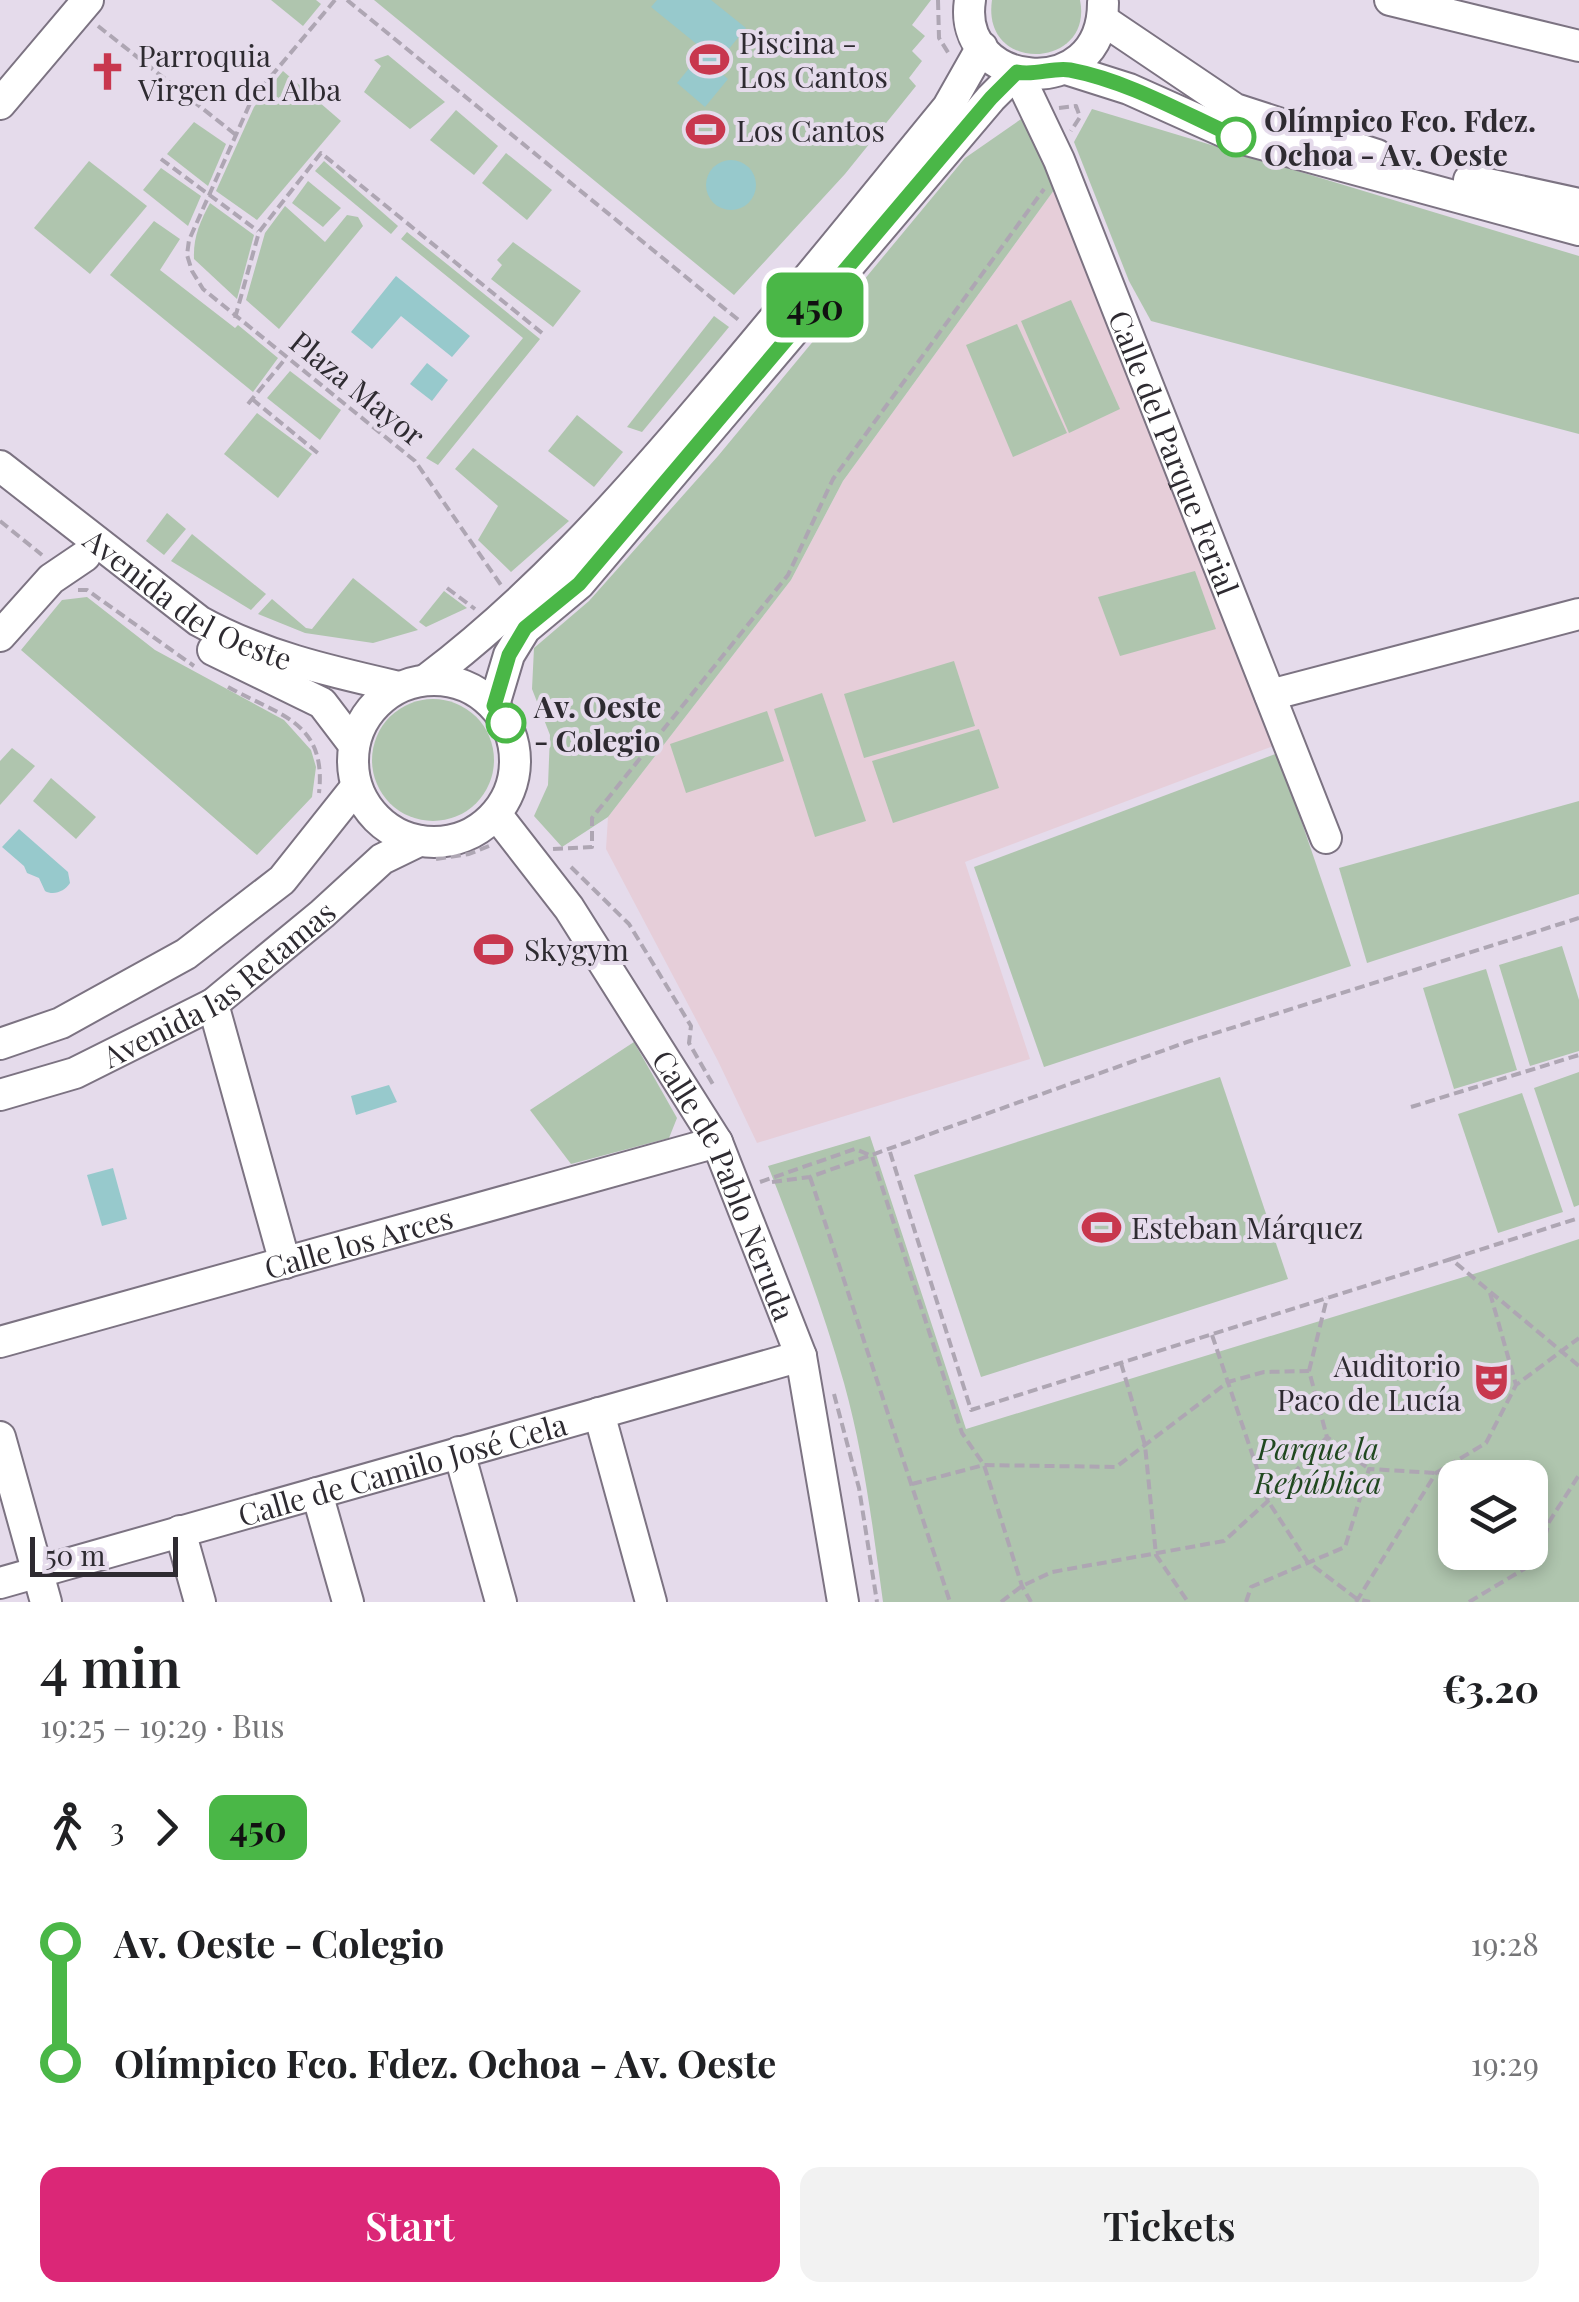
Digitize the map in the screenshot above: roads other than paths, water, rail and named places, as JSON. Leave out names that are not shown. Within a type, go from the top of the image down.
[{"type":"street","points":[[413,683],[464,686],[494,706],[506,723],[514,747],[515,771],[509,794],[496,814],[474,832],[424,851],[380,822],[356,787],[354,746],[362,722],[378,702],[466,650],[557,568],[759,339],[948,107],[975,61],[970,0]]},
{"type":"street","points":[[1390,0],[1579,46]]},
{"type":"street","points":[[975,61],[997,62],[1017,72],[1038,75],[1061,70],[1083,57],[1096,40],[1103,10]]},
{"type":"street","points":[[1103,10],[1151,56],[1235,108],[1425,171],[1579,204]]},
{"type":"street","points":[[0,104],[77,12]]},
{"type":"street","points":[[1046,119],[1061,70]]},
{"type":"street","points":[[1061,70],[1129,89],[1236,137],[1579,230]]},
{"type":"street","points":[[494,706],[509,655],[525,628],[579,584],[1017,72]]},
{"type":"street","name":"Calle del Parque Ferial","points":[[1017,72],[1046,119],[1326,838]]},
{"type":"street","name":"Avenida del Oeste","points":[[0,466],[199,622],[233,640],[300,664],[413,683]]},
{"type":"street","name":"Avenida del Oeste","points":[[0,488],[165,619],[220,654],[322,704],[354,746]]},
{"type":"street","points":[[0,636],[50,580],[85,556]]},
{"type":"street","points":[[1270,695],[1579,614]]},
{"type":"street","name":"Avenida las Retamas","points":[[0,1044],[61,1023],[186,954],[282,880],[356,787]]},
{"type":"street","name":"Calle de Pablo Neruda","points":[[496,814],[569,908],[717,1142],[801,1356],[844,1602]]},
{"type":"street","name":"Avenida las Retamas","points":[[0,1095],[75,1073],[212,1004],[322,914],[382,858],[424,851]]},
{"type":"street","points":[[212,1004],[285,1264]]},
{"type":"street","name":"Calle los Arces","points":[[0,1342],[717,1142]]},
{"type":"street","name":"Calle de Camilo José Cela","points":[[0,1583],[801,1356]]},
{"type":"street","points":[[599,1413],[651,1602]]},
{"type":"street","points":[[0,1437],[46,1602]]},
{"type":"street","points":[[459,1452],[501,1602]]},
{"type":"street","points":[[316,1492],[348,1602]]},
{"type":"street","points":[[180,1531],[200,1602]]},
{"type":"place","name":"Piscina - Los Cantos","points":[[709,59]]},
{"type":"place","name":"Parroquia Virgen del Alba","points":[[108,72]]},
{"type":"place","name":"Los Cantos","points":[[706,130]]},
{"type":"place","name":"Olímpico Fco. Fdez. Ochoa - Av. Oeste","points":[[1236,137]]},
{"type":"place","name":"Av. Oeste - Colegio","points":[[506,723]]},
{"type":"place","name":"Skygym","points":[[494,949]]},
{"type":"place","name":"Esteban Márquez","points":[[1101,1227]]},
{"type":"place","name":"Auditorio Paco de Lucía","points":[[1491,1382]]},
{"type":"park label","name":"Parque la República","points":[[1318,1465]]}]
